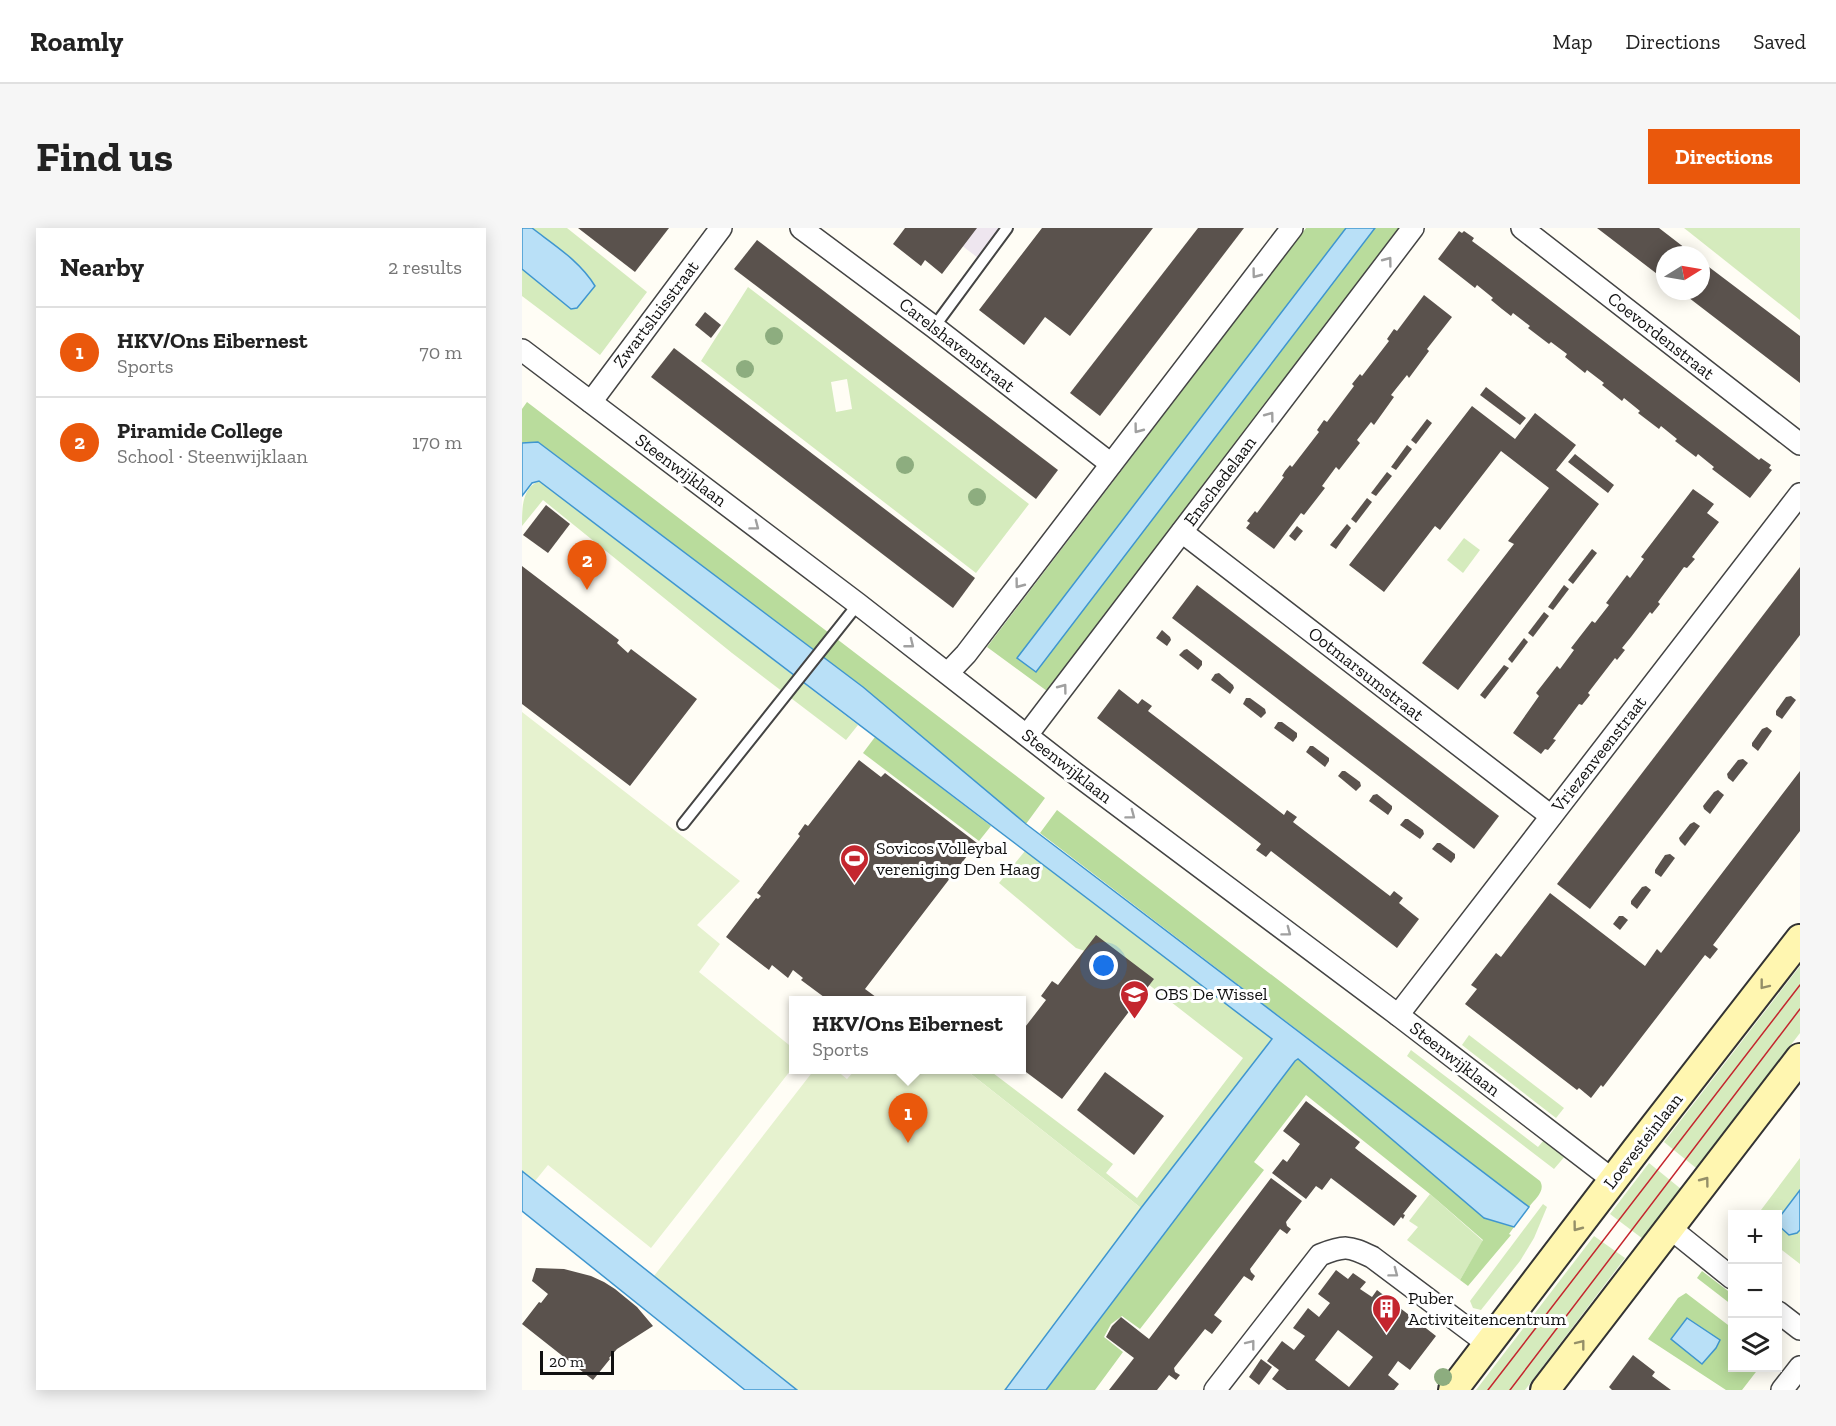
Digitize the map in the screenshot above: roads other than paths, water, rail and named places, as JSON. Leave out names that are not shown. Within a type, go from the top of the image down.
[{"type":"main road","name":"Loevesteinlaan","points":[[1453,1390],[1800,939]]},
{"type":"main road","points":[[1545,1390],[1800,1058]]},
{"type":"street","name":"Zwartsluisstraat","points":[[591,402],[722,228]]},
{"type":"street","name":"Carelshavenstraat","points":[[801,228],[1111,464]]},
{"type":"street","points":[[948,673],[966,654],[1292,228]]},
{"type":"street","name":"Enschedelaan","points":[[1027,735],[1413,228]]},
{"type":"street","name":"Coevordenstraat","points":[[1522,228],[1800,444]]},
{"type":"street","name":"Steenwijklaan","points":[[522,350],[858,604],[1076,774],[1398,1015],[1613,1180]]},
{"type":"street","name":"Vriezenveenstraat","points":[[1398,1015],[1800,494]]},
{"type":"street","name":"Ootmarsumstraat","points":[[1182,532],[1551,816]]},
{"type":"street","points":[[1670,1228],[1728,1275]]},
{"type":"street","points":[[1215,1390],[1320,1255],[1339,1247],[1355,1249],[1372,1257],[1488,1344]]},
{"type":"street","points":[[1782,1315],[1800,1329]]},
{"type":"street","points":[[1782,1390],[1800,1367]]},
{"type":"lane","points":[[934,327],[1007,228]]},
{"type":"lane","points":[[683,824],[858,604]]},
{"type":"water","points":[[522,228],[532,228],[566,254],[589,277],[595,286],[577,308],[571,309],[522,269]]},
{"type":"water","points":[[1346,228],[1375,228],[1036,672],[1017,658]]},
{"type":"water","points":[[538,442],[863,687],[1026,824],[1529,1207],[1514,1227],[1484,1218],[1298,1059],[1046,1390],[1005,1390],[1141,1208],[1272,1039],[539,481],[532,483],[522,496],[522,443]]},
{"type":"water","points":[[522,1171],[797,1390],[745,1390],[522,1211]]},
{"type":"water","points":[[1800,1190],[1800,1230],[1797,1233],[1789,1235],[1782,1229],[1782,1214]]},
{"type":"water","points":[[1687,1318],[1720,1340],[1702,1364],[1671,1339]]},
{"type":"tram line","points":[[1488,1390],[1800,985]]},
{"type":"tram line","points":[[1510,1390],[1800,1009]]},
{"type":"place","name":"Piramide College","points":[[587,590]]},
{"type":"place","name":"Sovicos Volleybal vereniging Den Haag","points":[[855,884]]},
{"type":"place","name":"OBS De Wissel","points":[[1134,1020]]},
{"type":"place","name":"HKV/Ons Eibernest","points":[[908,1143]]},
{"type":"place","name":"Puber Activiteitencentrum","points":[[1387,1334]]}]
